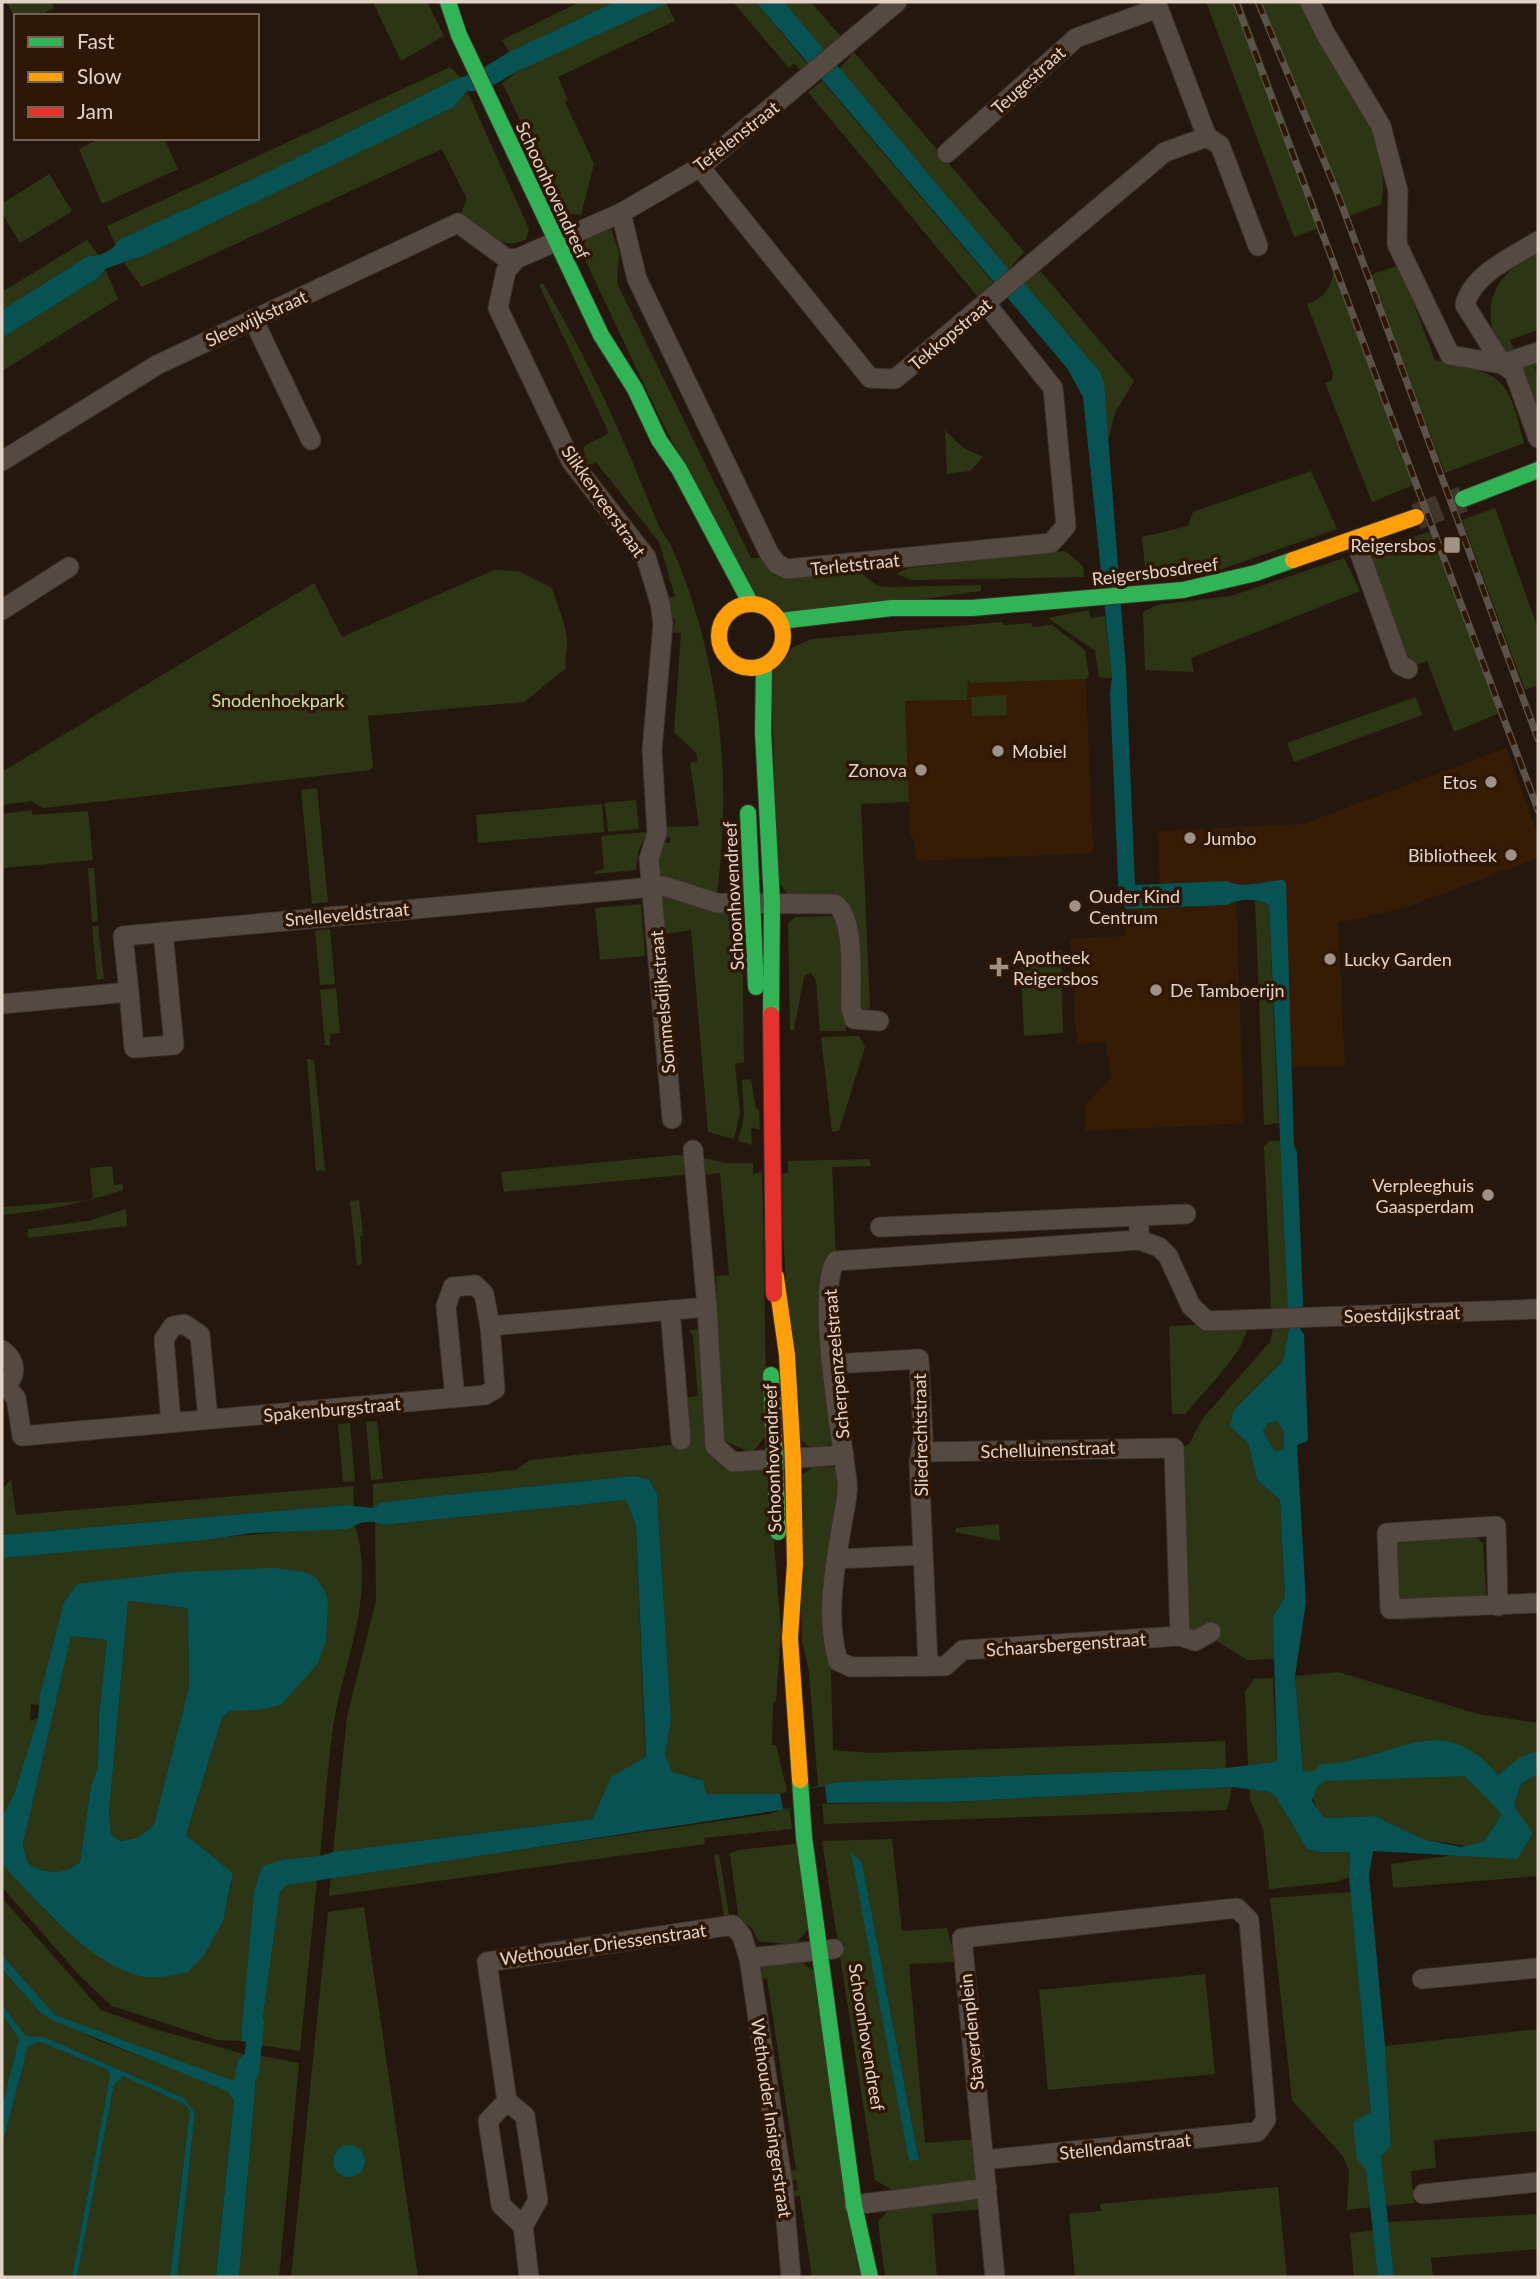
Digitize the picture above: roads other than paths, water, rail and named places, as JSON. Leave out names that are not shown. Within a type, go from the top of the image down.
[{"type":"street","name":"Schoonhovendreef","points":[[448,2],[479,59],[563,237],[601,335],[635,389],[659,440],[679,469],[751,604]]},
{"type":"street","name":"Schoonhovendreef","points":[[453,2],[472,28],[479,59]]},
{"type":"street","name":"Tefelenstraat","points":[[563,237],[621,213],[700,167],[897,2]]},
{"type":"street","points":[[1310,2],[1325,33],[1381,126],[1394,166],[1397,244],[1450,355],[1502,364],[1514,372],[1538,438]]},
{"type":"street","points":[[1157,5],[1207,137],[1220,145],[1258,246]]},
{"type":"street","name":"Teugestraat","points":[[947,153],[1076,38],[1157,5]]},
{"type":"street","name":"Tekkopstraat","points":[[700,167],[870,378],[895,379],[1165,152],[1207,137]]},
{"type":"street","name":"Terletstraat","points":[[621,213],[637,279],[769,553],[777,564],[787,569],[1051,543],[1066,527],[1053,388],[992,300]]},
{"type":"street","name":"Sleewijkstraat","points":[[2,461],[158,365],[458,223],[506,258],[516,259]]},
{"type":"street","points":[[516,259],[563,237]]},
{"type":"street","points":[[1502,364],[1465,305],[1467,295],[1475,283],[1538,241]]},
{"type":"street","name":"Slikkerveerstraat","points":[[516,259],[506,271],[498,308],[570,461],[646,557],[660,603],[663,624],[652,750],[657,833],[649,859],[650,886]]},
{"type":"street","points":[[253,319],[311,440]]},
{"type":"street","points":[[1502,364],[1538,352]]},
{"type":"street","name":"Schoonhovendreef","points":[[659,440],[668,472],[707,557]]},
{"type":"street","points":[[1463,499],[1538,470]]},
{"type":"street","name":"Reigersbosdreef","points":[[780,621],[892,608],[972,608],[1088,599],[1222,583],[1355,540],[1416,517]]},
{"type":"street","points":[[1355,540],[1400,664],[1408,669]]},
{"type":"street","points":[[2,610],[69,568]]},
{"type":"street","points":[[751,604],[772,612],[780,621],[783,643],[779,653],[764,667],[744,675],[723,654],[719,644],[722,621],[728,605],[751,604]]},
{"type":"street","name":"Reigersbosdreef","points":[[783,643],[811,633],[923,621],[972,608]]},
{"type":"street","name":"Schoonhovendreef","points":[[764,667],[763,732],[772,902],[770,1123],[776,1277],[787,1355],[796,1564],[790,1638]]},
{"type":"street","name":"Schoonhovendreef","points":[[748,800],[761,1068],[770,1123]]},
{"type":"street","name":"Sommelsdijkstraat","points":[[650,886],[672,1119]]},
{"type":"street","name":"Snelleveldstraat","points":[[129,992],[123,936],[670,886],[709,902],[830,903],[841,908],[848,923],[851,1008],[854,1019],[879,1021]]},
{"type":"street","points":[[2,1004],[129,992],[134,1048],[174,1045],[163,932]]},
{"type":"street","points":[[693,1150],[707,1307],[715,1446],[733,1462],[844,1455]]},
{"type":"street","points":[[880,1227],[1186,1214]]},
{"type":"street","points":[[1139,1216],[1139,1240]]},
{"type":"street","points":[[1014,1221],[1017,1248]]},
{"type":"street","points":[[947,1224],[948,1252]]},
{"type":"street","name":"Scherpenzeelstraat","points":[[844,1455],[833,1364],[828,1284],[830,1269],[836,1261],[1139,1240]]},
{"type":"street","name":"Soestdijkstraat","points":[[1139,1240],[1159,1247],[1168,1256],[1191,1306],[1207,1321],[1538,1309]]},
{"type":"street","name":"Schoonhovendreef","points":[[776,1277],[771,1356],[773,1460],[780,1563],[790,1638],[803,1789],[804,1837],[826,1950],[878,2277]]},
{"type":"street","name":"Spakenburgstraat","points":[[2,1350],[11,1357],[15,1367],[13,1378],[4,1387],[16,1398],[22,1436],[172,1422],[456,1398],[485,1395],[495,1389],[490,1326],[484,1294],[475,1285],[453,1287],[446,1306],[456,1398]]},
{"type":"street","points":[[490,1326],[707,1307]]},
{"type":"street","points":[[670,1310],[681,1440]]},
{"type":"street","points":[[172,1422],[164,1339],[173,1326],[184,1324],[200,1335],[208,1419]]},
{"type":"street","name":"Sliedrechtstraat","points":[[833,1364],[919,1359],[923,1452],[919,1462],[928,1665]]},
{"type":"street","name":"Schelluinenstraat","points":[[923,1452],[1174,1448],[1180,1636]]},
{"type":"street","name":"Schaarsbergenstraat","points":[[844,1455],[848,1487],[833,1578],[834,1648],[838,1661],[850,1667],[945,1666],[963,1650],[1180,1636],[1195,1641],[1211,1632]]},
{"type":"street","points":[[1498,1606],[1496,1526],[1387,1533],[1390,1609],[1498,1606],[1538,1603]]},
{"type":"street","points":[[837,1559],[923,1555]]},
{"type":"street","name":"Staverdenplein","points":[[995,2277],[962,1937],[1237,1909],[1249,1920],[1266,2120],[1263,2126]]},
{"type":"street","name":"Wethouder Insingerstraat","points":[[733,1925],[742,1936],[749,1958],[783,2186],[791,2277]]},
{"type":"street","name":"Wethouder Driessenstraat","points":[[523,2227],[538,2200],[525,2116],[507,2101],[487,1962],[733,1925]]},
{"type":"street","name":"Schoonhovendreef","points":[[826,1950],[851,2057]]},
{"type":"street","points":[[749,1958],[826,1950]]},
{"type":"street","points":[[1422,1976],[1538,1968]]},
{"type":"street","points":[[507,2101],[488,2121],[502,2205],[523,2227],[529,2277]]},
{"type":"street","name":"Stellendamstraat","points":[[984,2160],[1257,2132],[1263,2126]]},
{"type":"street","points":[[1423,2194],[1538,2182]]},
{"type":"street","points":[[865,2199],[987,2188]]},
{"type":"street","name":"Schoonhovendreef","points":[[865,2199],[870,2277]]},
{"type":"water","points":[[615,2],[670,2],[518,71],[483,91],[467,91],[454,107],[147,254],[105,269],[98,278],[2,338],[2,310],[88,256],[106,252],[120,239],[268,172],[453,80],[475,73],[509,52]]},
{"type":"water","points":[[756,2],[784,2],[1008,269],[1024,283],[1100,372],[1104,383],[1126,670],[1135,885],[1227,881],[1248,885],[1277,880],[1284,880],[1286,883],[1294,1145],[1297,1152],[1303,1302],[1300,1329],[1304,1334],[1308,1441],[1297,1445],[1306,1602],[1295,1676],[1303,1772],[1314,1771],[1322,1764],[1347,1761],[1435,1740],[1455,1744],[1476,1754],[1498,1775],[1522,1756],[1538,1751],[1538,1774],[1521,1784],[1514,1806],[1533,1833],[1517,1859],[1373,1851],[1369,1875],[1385,2046],[1391,2146],[1381,2156],[1394,2277],[1378,2277],[1366,2170],[1357,2159],[1353,2122],[1371,2112],[1349,1877],[1350,1852],[1307,1849],[1276,1797],[1269,1792],[1232,1787],[950,1802],[827,1803],[287,1885],[280,1892],[259,2045],[242,2041],[242,2029],[254,1892],[262,1867],[279,1861],[333,1852],[593,1819],[611,1777],[646,1757],[636,1525],[626,1500],[383,1525],[366,1522],[348,1529],[252,1533],[205,1540],[2,1558],[2,1535],[344,1505],[373,1508],[380,1503],[417,1498],[633,1476],[649,1479],[657,1494],[671,1719],[665,1755],[672,1772],[703,1781],[706,1794],[780,1794],[839,1782],[1226,1768],[1277,1762],[1273,1616],[1285,1597],[1280,1500],[1257,1480],[1248,1443],[1230,1426],[1234,1410],[1283,1361],[1289,1329],[1269,905],[1248,900],[1227,905],[1126,909],[1119,901],[1110,693],[1112,678],[1083,397],[1067,368]],"holes":[[[1277,1420],[1284,1433],[1284,1448],[1278,1451],[1273,1449],[1263,1431],[1268,1424]],[[1465,1776],[1502,1814],[1484,1842],[1461,1847],[1423,1839],[1375,1816],[1324,1818],[1312,1801],[1317,1787],[1325,1781]]]},
{"type":"water","points":[[274,1568],[305,1572],[315,1577],[325,1591],[328,1604],[326,1641],[318,1663],[281,1705],[258,1710],[230,1711],[222,1718],[186,1835],[233,1873],[223,1921],[204,1955],[188,1972],[164,1977],[146,1977],[120,1968],[82,1944],[48,1913],[2,1864],[2,1817],[14,1794],[38,1718],[40,1695],[64,1602],[77,1584],[180,1572]],"holes":[[[128,1601],[188,1608],[189,1687],[154,1825],[138,1838],[121,1841],[111,1835],[109,1813]],[[71,1636],[107,1640],[99,1715],[98,1766],[91,1786],[80,1862],[67,1870],[53,1872],[39,1869],[27,1862],[23,1844]]]},
{"type":"water","points":[[851,1852],[862,1863],[919,2160],[909,2161]]},
{"type":"water","points":[[2,1955],[55,2015],[234,2081],[238,2060],[244,2054],[258,2055],[239,2277],[216,2277],[234,2100],[227,2091],[54,2021],[41,2013],[2,1969]]},
{"type":"water","points":[[2,2005],[26,2036],[44,2037],[184,2098],[195,2113],[177,2277],[170,2277],[190,2110],[184,2104],[123,2076],[114,2085],[77,2277],[72,2277],[110,2076],[108,2070],[40,2042],[28,2046],[2,2147],[2,2106],[19,2039],[2,2014]]},
{"type":"water","points":[[349,2145],[361,2149],[365,2161],[361,2173],[349,2177],[337,2173],[333,2161],[337,2149]]},
{"type":"waterway","points":[[251,2073],[256,2022]]},
{"type":"tunnel","points":[[1416,517],[1463,499]]},
{"type":"railway","points":[[1236,2],[1538,810]]},
{"type":"railway","points":[[1258,2],[1337,192],[1538,739]]},
{"type":"place","name":"Reigersbos","points":[[1452,545]]},
{"type":"place","name":"Mobiel","points":[[998,751]]},
{"type":"place","name":"Zonova","points":[[921,770]]},
{"type":"place","name":"Etos","points":[[1491,782]]},
{"type":"place","name":"Jumbo","points":[[1190,838]]},
{"type":"place","name":"Bibliotheek","points":[[1511,855]]},
{"type":"place","name":"Ouder Kind Centrum","points":[[1075,906]]},
{"type":"place","name":"Lucky Garden","points":[[1330,959]]},
{"type":"place","name":"Apotheek Reigersbos","points":[[999,967]]},
{"type":"place","name":"De Tamboerijn","points":[[1156,990]]},
{"type":"place","name":"Verpleeghuis Gaasperdam","points":[[1488,1195]]},
{"type":"park label","name":"Snodenhoekpark","points":[[278,700]]}]
